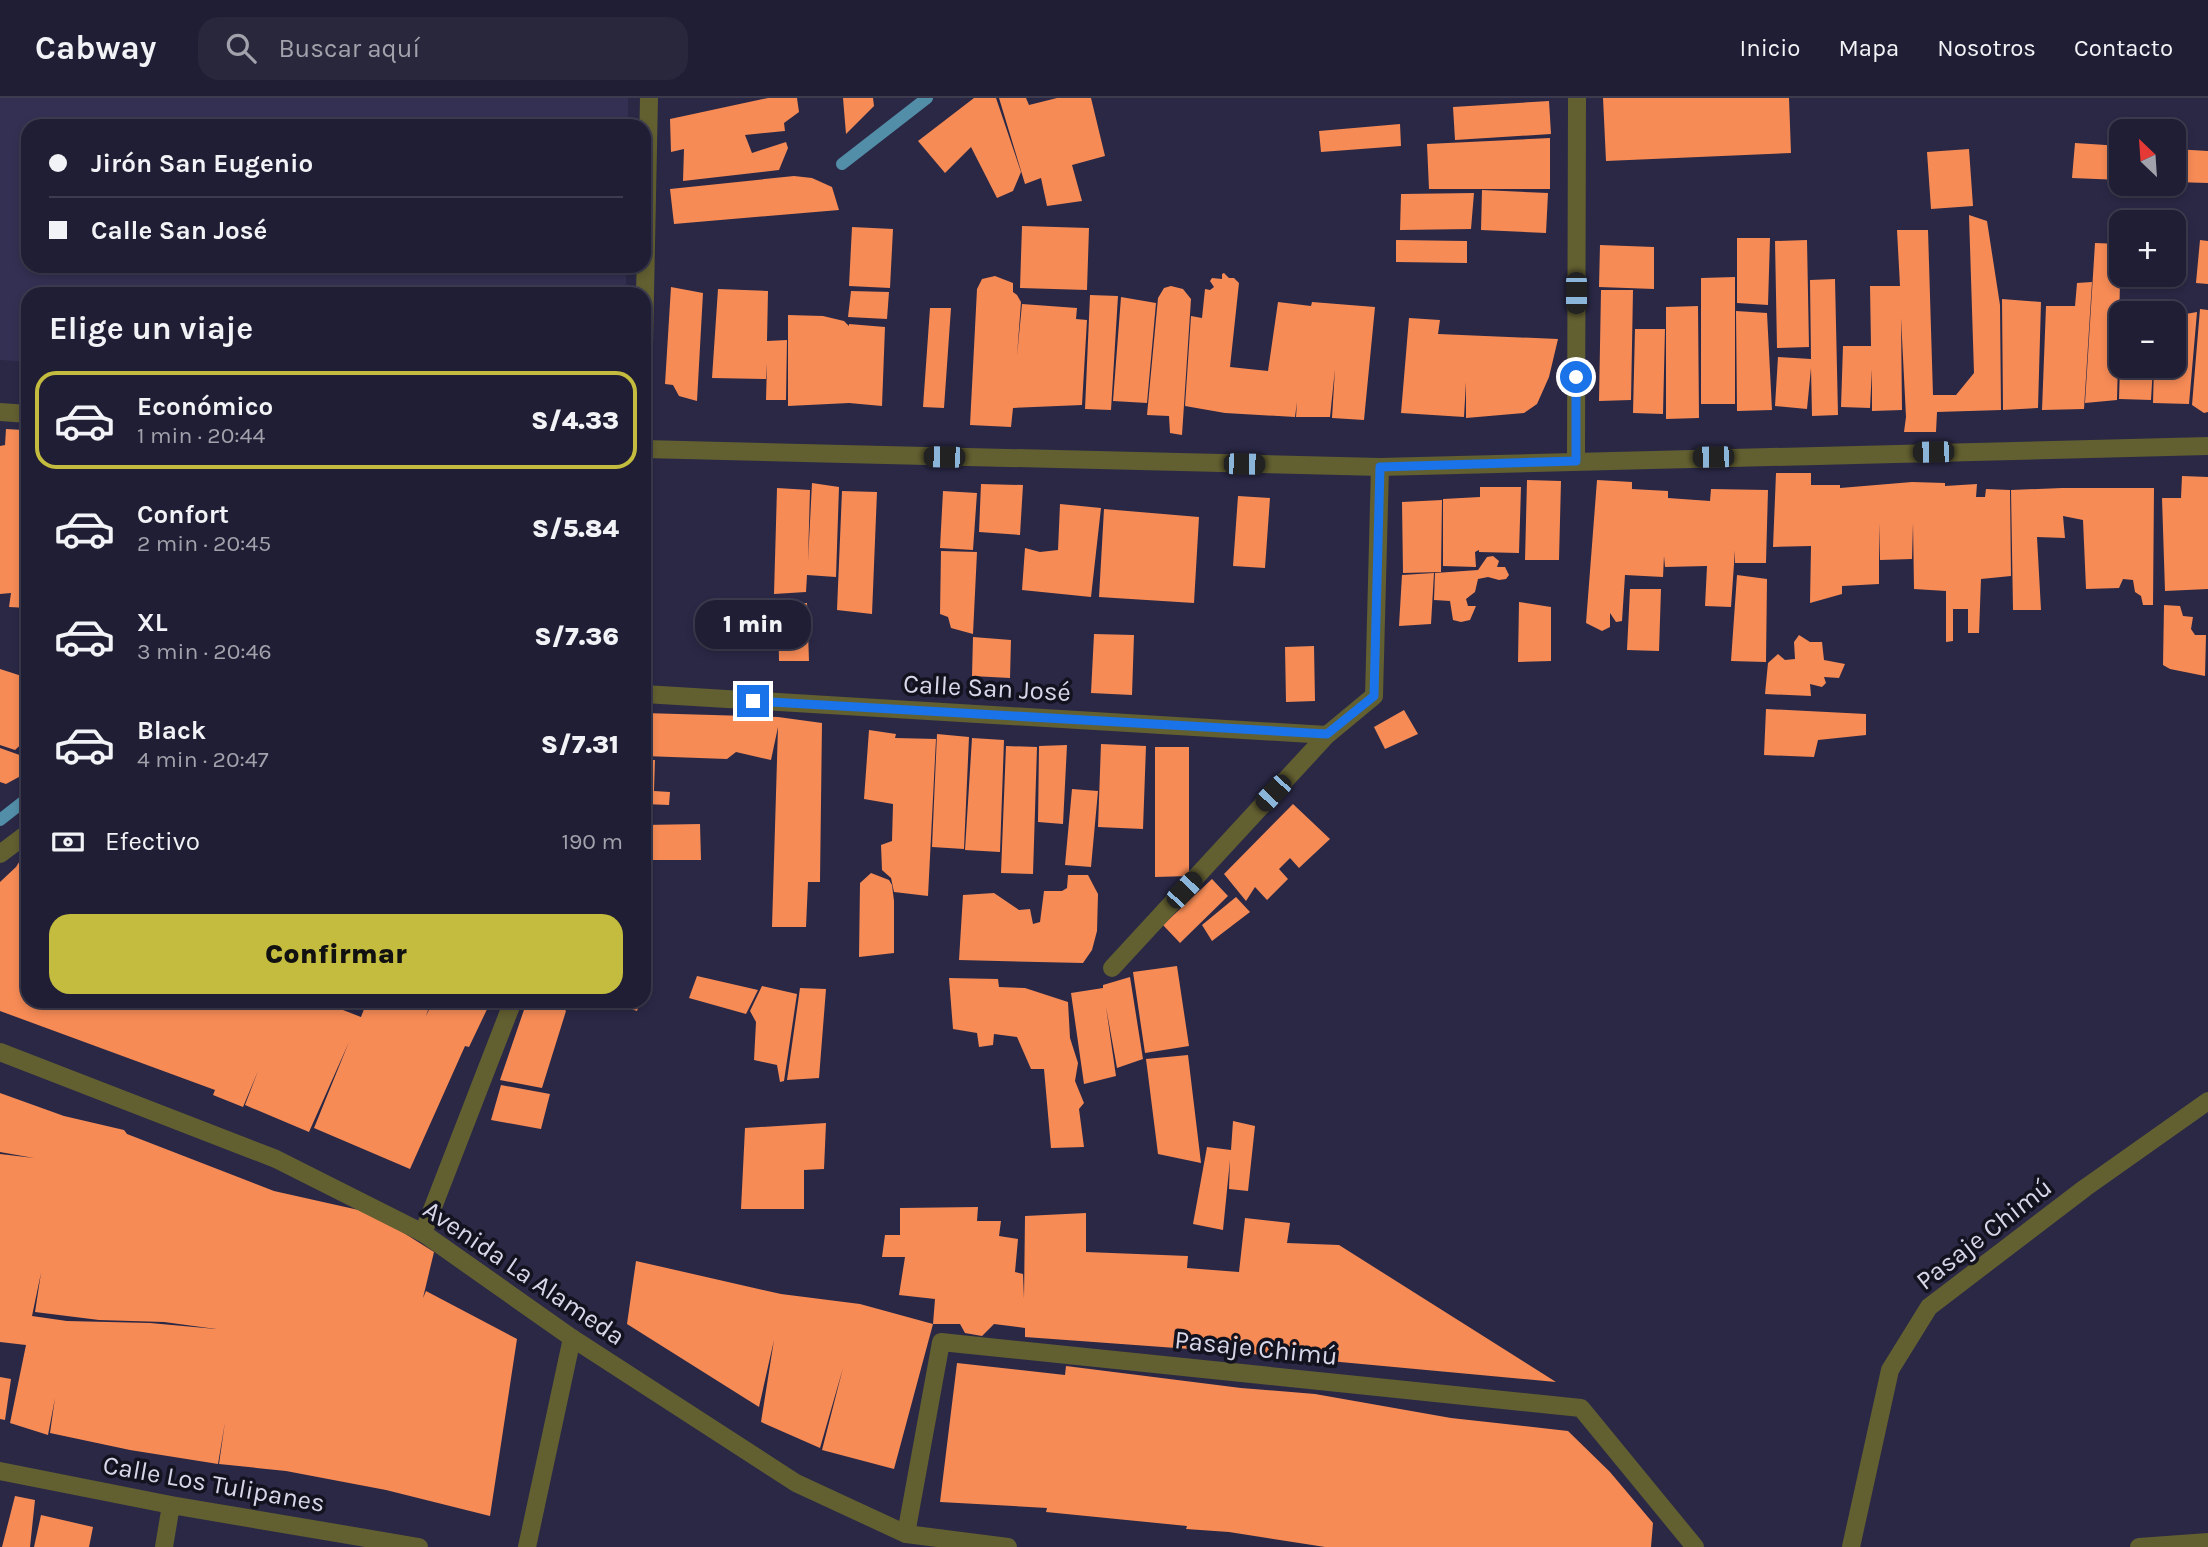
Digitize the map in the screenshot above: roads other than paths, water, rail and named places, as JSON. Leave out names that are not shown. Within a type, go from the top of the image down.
[{"type":"street","points":[[649,98],[649,119]]},
{"type":"street","points":[[1576,461],[1577,98]]},
{"type":"street","points":[[0,412],[21,414]]},
{"type":"street","points":[[651,449],[1380,467],[2208,446]]},
{"type":"street","points":[[1112,968],[1327,734],[1374,696],[1380,467]]},
{"type":"street","name":"Calle San José","points":[[651,694],[1327,734]]},
{"type":"street","points":[[0,855],[21,838]]},
{"type":"street","points":[[423,1233],[510,1008]]},
{"type":"street","name":"Avenida La Alameda","points":[[0,1052],[276,1159],[423,1233],[572,1338],[796,1483],[906,1534],[1008,1547]]},
{"type":"street","name":"Pasaje Chimú","points":[[1851,1547],[1891,1370],[1929,1307],[2085,1188],[2208,1101]]},
{"type":"street","points":[[527,1547],[572,1338]]},
{"type":"street","name":"Pasaje Chimú","points":[[906,1534],[942,1342],[1581,1408],[1695,1547]]},
{"type":"street","name":"Calle Los Tulipanes","points":[[0,1471],[171,1505],[419,1547]]},
{"type":"street","points":[[164,1547],[171,1505]]},
{"type":"street","points":[[2139,1547],[2208,1542]]},
{"type":"waterway","points":[[842,164],[927,98]]},
{"type":"waterway","points":[[0,820],[21,804]]}]
